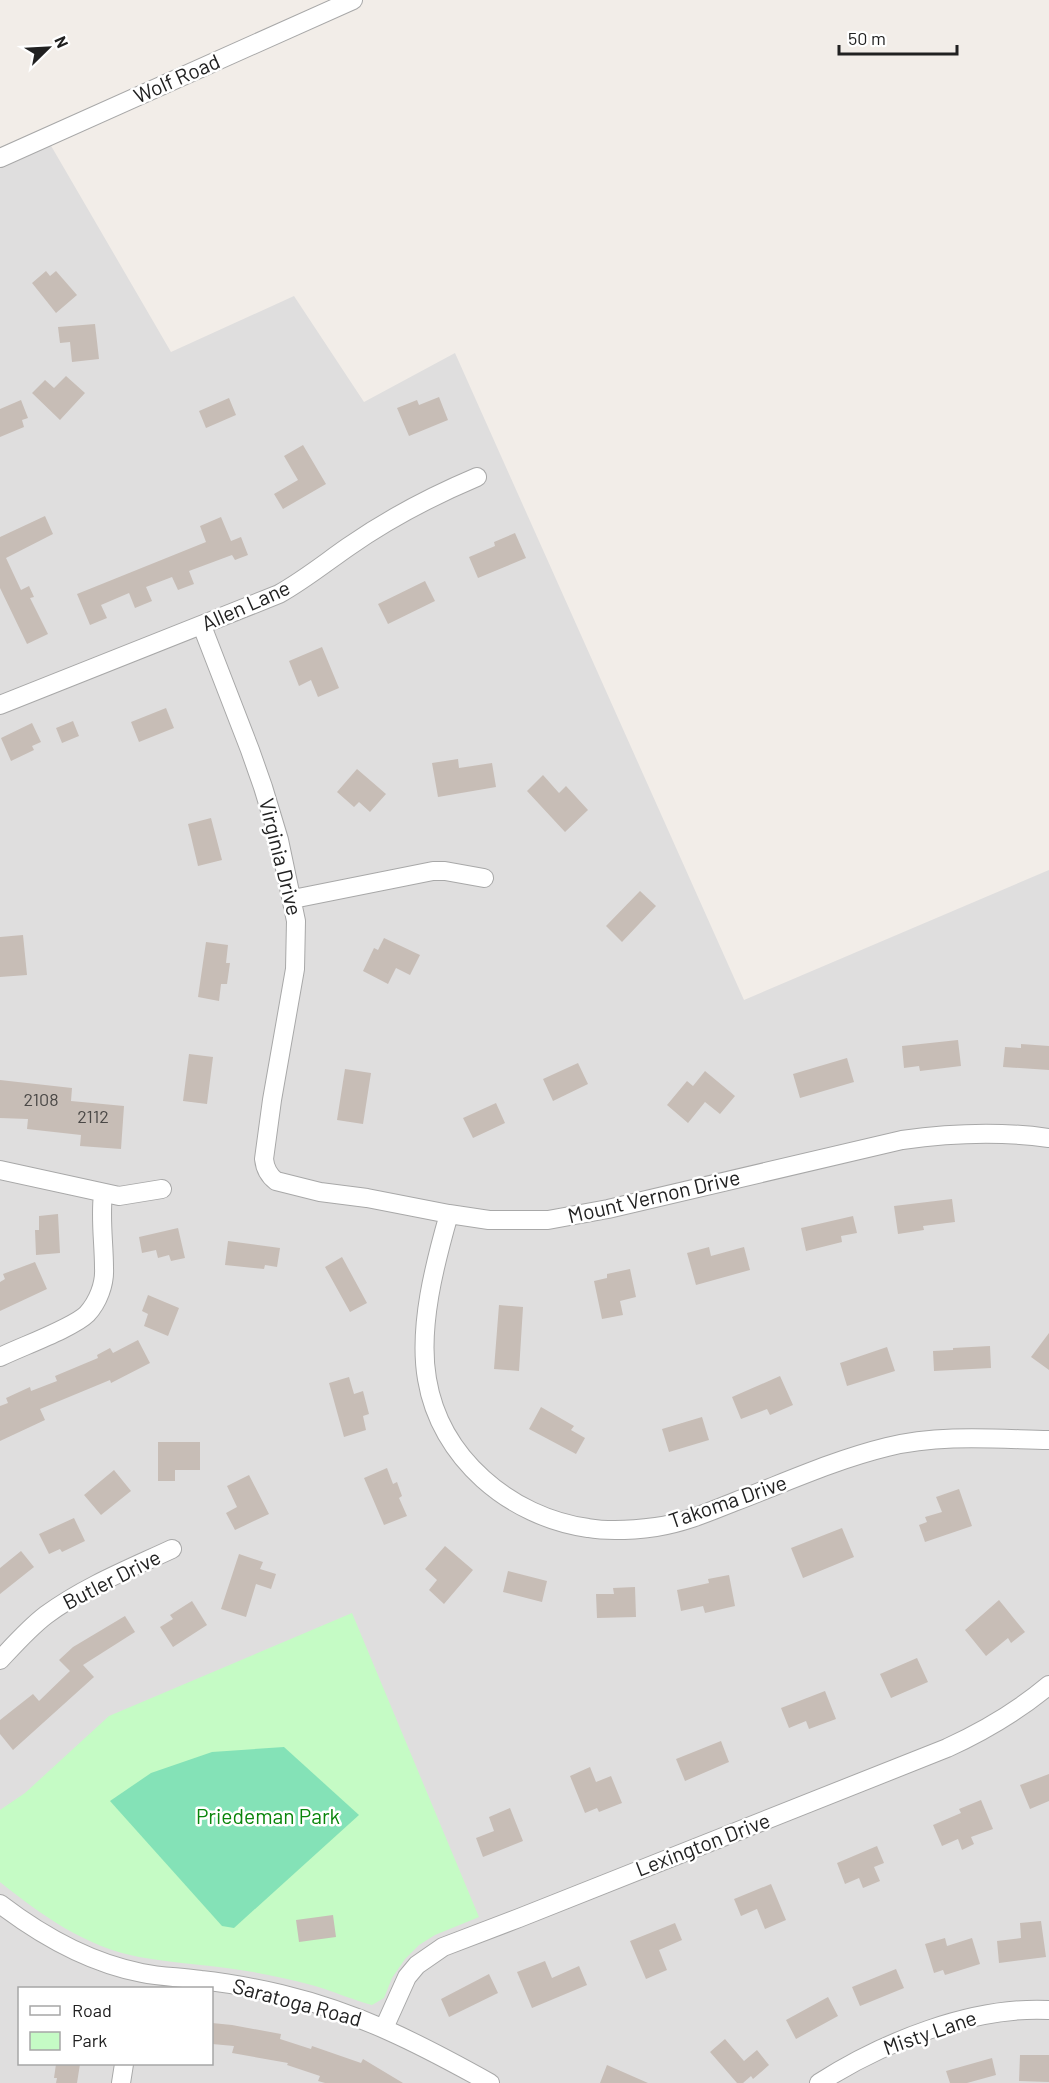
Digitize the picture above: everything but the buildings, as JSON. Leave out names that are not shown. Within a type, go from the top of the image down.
[{"type":"street","name":"Wolf Road","points":[[0,158],[353,0]]},
{"type":"street","name":"Allen Lane","points":[[0,705],[279,594],[298,584],[388,521],[443,491],[477,477]]},
{"type":"street","name":"Virginia Drive","points":[[202,626],[263,787],[293,899],[297,942],[295,969],[272,1100],[264,1159],[265,1168]]},
{"type":"street","points":[[293,899],[433,871],[484,878]]},
{"type":"street","name":"Mount Vernon Drive","points":[[265,1168],[276,1180],[298,1186],[449,1214],[489,1220],[548,1220],[583,1215],[902,1140],[983,1133],[1049,1138]]},
{"type":"street","points":[[0,1170],[103,1194],[121,1196],[162,1189]]},
{"type":"street","points":[[0,1357],[78,1321],[95,1303],[103,1285],[105,1269],[100,1213],[103,1194]]},
{"type":"street","name":"Takoma Drive","points":[[449,1214],[441,1243],[426,1330],[427,1379],[434,1408],[449,1441],[485,1481],[506,1496],[551,1519],[571,1525],[604,1530],[658,1527],[698,1516],[850,1457],[886,1447],[918,1440],[1049,1440]]},
{"type":"street","name":"Butler Drive","points":[[0,1660],[46,1616],[78,1594],[172,1549]]},
{"type":"street","name":"Lexington Drive","points":[[384,2028],[407,1977],[422,1960],[443,1947],[947,1748],[1002,1719],[1049,1685]]},
{"type":"street","name":"Saratoga Road","points":[[0,1904],[49,1938],[125,1970],[141,1981],[259,1989],[354,2015],[435,2052],[490,2083]]},
{"type":"street","name":"Misty Lane","points":[[819,2083],[864,2057],[940,2026],[987,2014],[1035,2009],[1049,2010]]},
{"type":"street","points":[[121,2083],[124,2065]]},
{"type":"shaded area","points":[[50,144],[171,352],[294,296],[364,402],[455,353],[744,1000],[1049,870],[1049,2083],[0,2083],[0,166]]},
{"type":"green space","name":"Priedeman Park","points":[[352,1613],[479,1917],[435,1935],[419,1945],[405,1959],[392,1978],[384,1998],[372,2005],[315,1986],[277,1977],[139,1957],[119,1952],[83,1938],[48,1918],[0,1882],[0,1810],[25,1793],[109,1716]]},
{"type":"green space","points":[[284,1747],[359,1815],[234,1928],[222,1926],[110,1801],[151,1773],[212,1752]]}]
